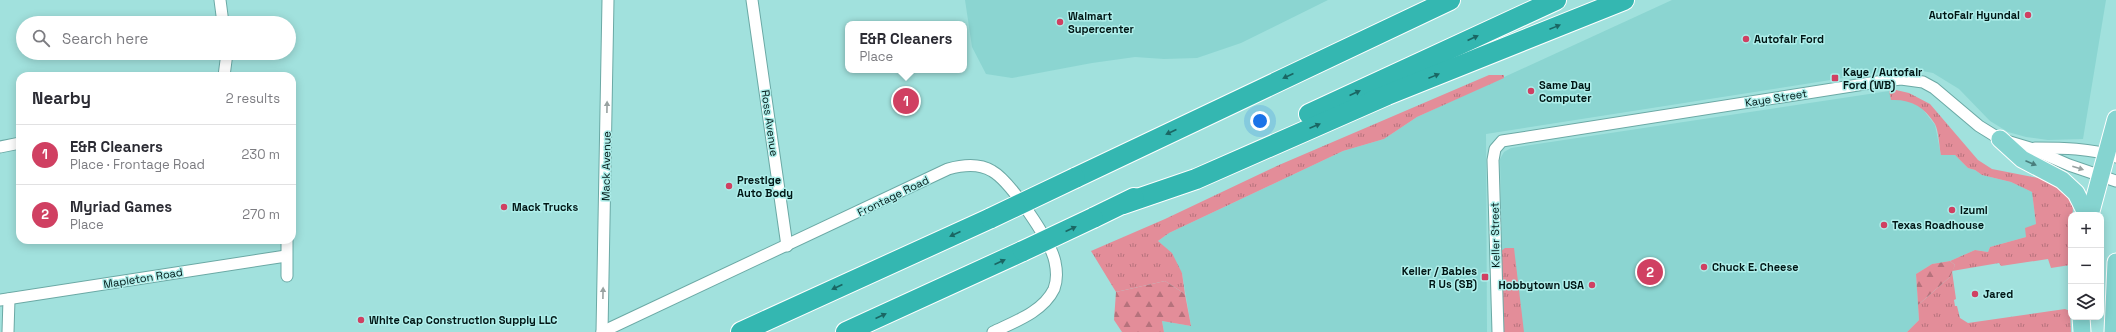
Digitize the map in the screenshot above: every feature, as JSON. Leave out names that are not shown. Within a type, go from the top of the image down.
[{"type":"highway","points":[[1317,63],[1424,0]]},
{"type":"highway","points":[[741,332],[991,218],[1450,0]]},
{"type":"highway","points":[[846,332],[1123,204],[1241,145],[1556,0]]},
{"type":"highway","points":[[1123,204],[1196,179],[1386,95],[1624,0]]},
{"type":"main road","points":[[2091,212],[2108,178],[2116,119]]},
{"type":"main road","points":[[2000,140],[2022,159],[2062,180],[2076,193],[2086,212]]},
{"type":"main road","points":[[2113,332],[2115,270]]},
{"type":"main road","points":[[2081,320],[2082,332]]},
{"type":"street","points":[[220,0],[222,16]]},
{"type":"street","name":"Mack Avenue","points":[[602,332],[608,0]]},
{"type":"street","name":"Ross Avenue","points":[[752,0],[787,246]]},
{"type":"street","points":[[225,72],[226,60]]},
{"type":"street","name":"Kaye Street","points":[[1502,141],[1901,79],[1923,82],[1934,88],[1979,126],[2000,140],[2030,148],[2069,165],[2108,178]]},
{"type":"street","name":"Keller Street","points":[[1498,332],[1493,160],[1494,149],[1502,141]]},
{"type":"street","points":[[0,147],[16,144]]},
{"type":"street","name":"Kaye Street","points":[[2030,148],[2055,148],[2111,155]]},
{"type":"street","name":"Frontage Road","points":[[602,332],[957,166],[973,166],[991,170],[1010,188],[1026,209],[1053,254],[1057,272],[1053,290],[1042,304],[1021,318],[993,332]]},
{"type":"street","points":[[287,244],[287,276]]},
{"type":"street","name":"Mapleton Road","points":[[4,299],[286,256]]},
{"type":"street","points":[[4,299],[8,332]]},
{"type":"shaded area","points":[[965,0],[1328,0],[1241,43],[1197,58],[1164,59],[1135,57],[1092,63],[1012,78],[986,74],[972,47]]},
{"type":"shaded area","points":[[1672,0],[2106,0],[2083,139],[2048,140],[2026,137],[2008,132],[1990,121],[1959,89],[1933,73],[1907,68],[1486,134],[1487,332],[1164,332],[1162,321],[1191,326],[1182,273],[1158,241],[1169,233],[1343,151],[1384,139],[1417,117]]},
{"type":"shaded area","points":[[1889,91],[1891,100],[1904,99],[1921,107],[1935,125],[1941,155],[1955,155],[1968,168],[1975,170],[1982,175],[2011,182],[2032,192],[2036,224],[2026,237],[1990,247],[1988,252],[1975,250],[1950,261],[1932,264],[1916,274],[1919,320],[1907,332],[1504,332],[1500,159],[1504,152],[1511,148]]},
{"type":"green space","points":[[1489,75],[1504,75],[1504,78],[1417,117],[1384,139],[1343,151],[1169,233],[1158,241],[1172,253],[1182,273],[1185,294],[1165,281],[1116,292],[1091,251],[1165,219],[1279,165]]},
{"type":"green space","points":[[1896,90],[1909,93],[1930,104],[1978,160],[1992,169],[2043,179],[2053,183],[2063,191],[2073,206],[2073,212],[2068,212],[2068,265],[2051,268],[2048,259],[2001,266],[1999,263],[1952,271],[1955,265],[1950,261],[1975,250],[1988,252],[1990,247],[2026,237],[2025,228],[2036,224],[2032,192],[2011,182],[1982,175],[1975,170],[1968,168],[1955,155],[1941,155],[1937,131],[1931,118],[1921,108],[1910,102],[1891,100],[1889,91]]},
{"type":"green space","points":[[1505,248],[1514,248],[1524,332],[1504,332],[1501,251]]},
{"type":"green space","points":[[1950,261],[1955,265],[1950,277],[1918,305],[1916,274],[1932,264]]},
{"type":"green space","points":[[1952,271],[1956,299],[1954,300],[1955,306],[1957,306],[1960,318],[1968,323],[2065,309],[2068,310],[2068,320],[2070,320],[2071,332],[1907,332],[1919,320],[1918,305],[1950,277]]},
{"type":"green space","points":[[1165,281],[1185,294],[1191,326],[1162,321],[1164,332],[1122,332],[1114,320],[1116,292]]},
{"type":"place","name":"AutoFair Hyundai","points":[[2028,15]]},
{"type":"place","name":"Walmart Supercenter","points":[[1060,22]]},
{"type":"place","name":"Autofair Ford","points":[[1746,39]]},
{"type":"place","name":"Kaye / Autofair Ford (WB)","points":[[1835,78]]},
{"type":"place","name":"Same Day Computer","points":[[1531,91]]},
{"type":"place","name":"E&R Cleaners","points":[[906,101]]},
{"type":"place","name":"Prestige Auto Body","points":[[729,186]]},
{"type":"place","name":"Mack Trucks","points":[[504,207]]},
{"type":"place","name":"Izumi","points":[[1952,210]]},
{"type":"place","name":"Texas Roadhouse","points":[[1884,225]]},
{"type":"place","name":"Chuck E. Cheese","points":[[1704,267]]},
{"type":"place","name":"Myriad Games","points":[[1650,272]]},
{"type":"place","name":"Keller / Babies R Us (SB)","points":[[1485,277]]},
{"type":"place","name":"Hobbytown USA","points":[[1592,285]]},
{"type":"place","name":"Jared","points":[[1975,294]]},
{"type":"place","name":"White Cap Construction Supply LLC","points":[[361,320]]}]
